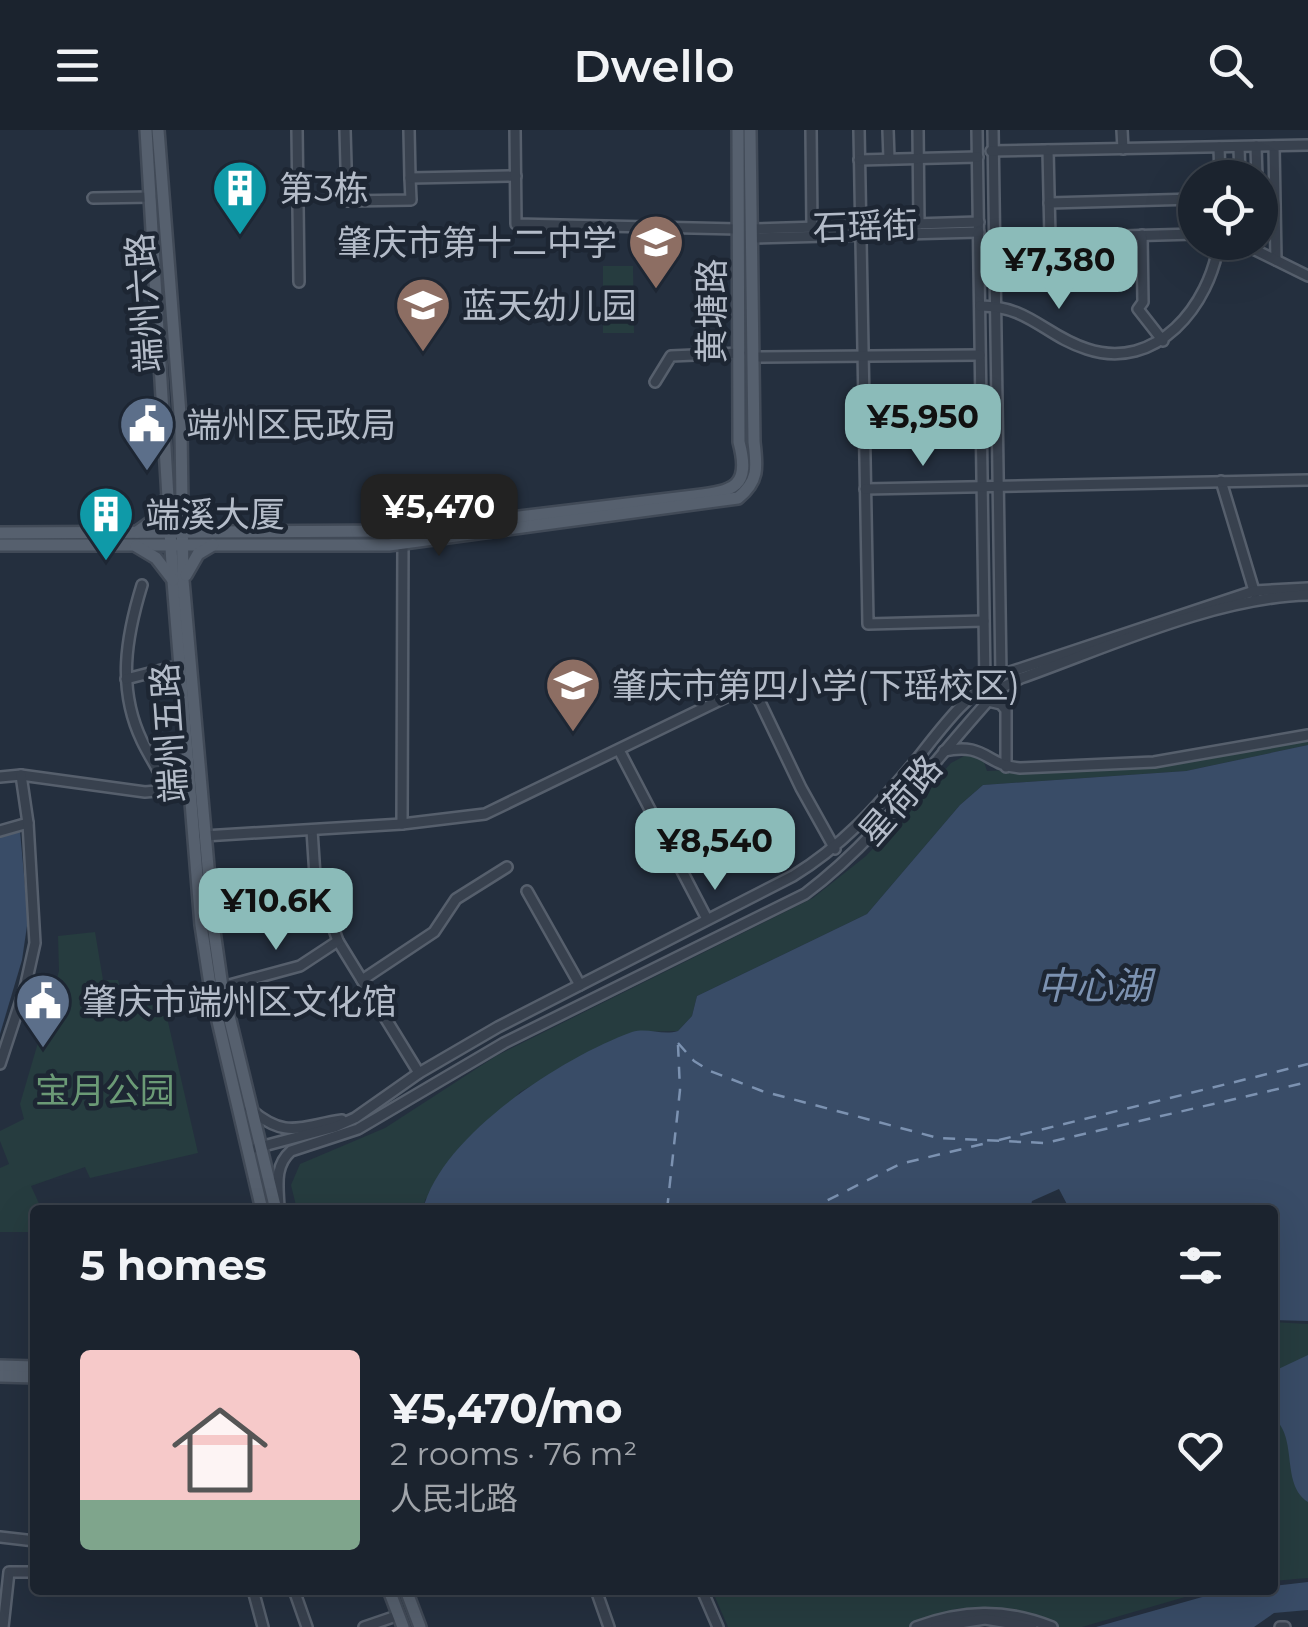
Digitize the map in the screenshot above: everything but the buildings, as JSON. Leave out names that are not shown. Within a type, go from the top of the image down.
[{"type":"main road","name":"端州六路","points":[[146,130],[168,495],[177,538]]},
{"type":"main road","name":"端州六路","points":[[158,130],[180,413],[182,502],[177,538]]},
{"type":"main road","name":"黄塘路","points":[[402,537],[738,498],[754,482],[754,357],[738,130]]},
{"type":"main road","name":"黄塘路","points":[[402,537],[734,488],[742,476],[744,462],[740,442],[740,353],[750,130]]},
{"type":"main road","points":[[0,545],[135,538],[155,519],[168,495]]},
{"type":"main road","points":[[182,502],[213,538]]},
{"type":"main road","points":[[0,533],[135,538],[402,537]]},
{"type":"main road","points":[[135,538],[178,580],[213,538]]},
{"type":"main road","name":"端州五路","points":[[177,538],[194,836],[249,1108],[261,1205]]},
{"type":"main road","name":"端州五路","points":[[178,580],[196,925],[254,1148],[276,1205]]},
{"type":"main road","points":[[0,1366],[30,1367]]},
{"type":"main road","points":[[0,1376],[30,1377]]},
{"type":"main road","points":[[391,1595],[401,1621]]},
{"type":"main road","points":[[408,1595],[420,1627]]},
{"type":"street","points":[[296,130],[299,282]]},
{"type":"street","points":[[345,130],[347,202],[411,200],[409,130]]},
{"type":"street","points":[[515,130],[516,224],[747,232]]},
{"type":"street","points":[[811,130],[812,227]]},
{"type":"street","points":[[859,130],[868,624],[984,621]]},
{"type":"street","points":[[888,130],[889,159]]},
{"type":"street","points":[[918,130],[919,224]]},
{"type":"street","points":[[977,130],[985,684]]},
{"type":"street","points":[[994,130],[999,689]]},
{"type":"street","points":[[1122,130],[1123,149]]},
{"type":"street","points":[[1256,146],[1256,160]]},
{"type":"street","points":[[1274,146],[1274,160]]},
{"type":"street","points":[[859,160],[994,151],[1308,146]]},
{"type":"street","points":[[1219,147],[1219,160]]},
{"type":"street","points":[[1239,147],[1239,160]]},
{"type":"street","points":[[1048,150],[1050,238],[1178,235]]},
{"type":"street","points":[[410,178],[516,176]]},
{"type":"street","points":[[93,198],[151,198]]},
{"type":"street","points":[[1049,202],[1178,199]]},
{"type":"street","name":"石瑶街","points":[[747,232],[812,227],[863,230],[919,224],[979,227]]},
{"type":"street","name":"石瑶街","points":[[747,232],[979,227]]},
{"type":"street","points":[[1142,236],[1143,302],[1138,309],[1163,341]]},
{"type":"street","points":[[980,306],[1028,315],[1086,349],[1136,354],[1163,341],[1182,324],[1212,274],[1215,260]]},
{"type":"street","points":[[1276,260],[1308,276]]},
{"type":"street","points":[[655,382],[670,356],[740,353]]},
{"type":"street","points":[[754,357],[980,355]]},
{"type":"street","points":[[865,490],[1308,480]]},
{"type":"street","points":[[1222,481],[1255,594]]},
{"type":"street","points":[[402,537],[402,824]]},
{"type":"street","points":[[142,585],[125,655],[126,679],[131,714],[168,790]]},
{"type":"street","name":"星荷路","points":[[254,1148],[335,1127],[354,1118],[419,1073],[793,876],[835,849],[985,684],[1255,594],[1308,588]]},
{"type":"street","name":"星荷路","points":[[278,1205],[278,1170],[291,1151],[358,1129],[504,1042],[805,894],[838,869],[999,689],[1255,594],[1308,596]]},
{"type":"street","points":[[985,660],[1001,659]]},
{"type":"street","points":[[126,679],[172,667]]},
{"type":"street","points":[[194,836],[402,824],[485,814],[734,692],[750,689],[760,700],[835,849]]},
{"type":"street","points":[[988,701],[1001,704],[1006,710],[1006,767]]},
{"type":"street","points":[[953,715],[966,724]]},
{"type":"street","points":[[942,752],[964,747],[976,749],[1006,767],[1154,762],[1308,735]]},
{"type":"street","points":[[619,750],[707,919]]},
{"type":"street","points":[[0,777],[21,774],[145,792],[190,788]]},
{"type":"street","points":[[0,1064],[35,943],[21,774]]},
{"type":"street","points":[[0,832],[28,823]]},
{"type":"street","points":[[312,830],[315,876],[338,942],[419,1073]]},
{"type":"street","points":[[362,980],[434,932],[456,899],[508,867]]},
{"type":"street","points":[[527,892],[580,985]]},
{"type":"street","points":[[758,893],[768,913]]},
{"type":"street","points":[[222,987],[300,966],[338,942]]},
{"type":"street","points":[[654,946],[665,966]]},
{"type":"street","points":[[249,1108],[262,1120],[290,1131],[354,1118]]},
{"type":"street","points":[[0,1538],[30,1541]]},
{"type":"street","points":[[2,1624],[8,1572],[30,1572]]},
{"type":"street","points":[[255,1595],[263,1627]]},
{"type":"street","points":[[296,1595],[308,1627]]},
{"type":"street","points":[[598,1595],[609,1627]]},
{"type":"street","points":[[704,1595],[718,1627]]},
{"type":"street","points":[[916,1627],[947,1616],[984,1612],[1024,1617],[1052,1627]]},
{"type":"street","points":[[935,1627],[985,1619],[1032,1627]]},
{"type":"street","points":[[364,1627],[401,1621]]},
{"type":"green space","points":[[603,266],[633,266],[634,333],[603,333]]},
{"type":"green space","points":[[1308,736],[1308,745],[1186,771],[983,785],[960,805],[867,914],[697,996],[692,1016],[678,1031],[633,1032],[520,1092],[424,1205],[296,1205],[291,1185],[300,1164],[385,1128],[496,1056],[813,898],[866,856],[951,763],[968,754],[983,759],[987,771],[1142,764]]},
{"type":"green space","name":"宝月公园","points":[[95,932],[103,980],[118,980],[123,999],[163,1000],[198,1153],[90,1178],[85,1167],[31,1186],[40,1205],[30,1205],[30,1232],[0,1232],[0,1168],[9,1164],[0,1131],[24,1119],[20,1104],[59,971],[58,936]]},
{"type":"green space","points":[[1278,1322],[1308,1324],[1308,1578],[1278,1581]]},
{"type":"green space","points":[[714,1595],[1192,1595],[1082,1627],[1052,1627],[987,1607],[955,1609],[909,1627],[728,1627]]},
{"type":"water","name":"中心湖","points":[[1308,745],[1308,1321],[1278,1320],[1278,1205],[1067,1205],[1059,1189],[1032,1201],[1031,1205],[425,1205],[434,1182],[454,1154],[508,1102],[540,1080],[632,1032],[678,1031],[692,1016],[697,996],[867,914],[960,805],[983,785],[1186,771]]},
{"type":"water","points":[[20,831],[28,919],[22,960],[0,1034],[0,836]]},
{"type":"water","points":[[1308,1355],[1308,1502],[1294,1484],[1286,1437],[1278,1423],[1278,1369]]},
{"type":"water","points":[[1308,1582],[1308,1610],[1274,1613],[1254,1627],[1096,1627],[1209,1595],[1278,1595],[1278,1585]]},
{"type":"ferry route","points":[[678,1043],[694,1061],[710,1071],[762,1091],[938,1138],[1045,1143],[1308,1082]]},
{"type":"ferry route","points":[[668,1205],[680,1090],[678,1045]]},
{"type":"ferry route","points":[[999,1140],[1308,1064]]},
{"type":"ferry route","points":[[818,1205],[900,1164],[991,1142]]},
{"type":"place","name":"第3栋","points":[[240,237]]},
{"type":"place","name":"肇庆市第十二中学","points":[[656,291]]},
{"type":"place","name":"蓝天幼儿园","points":[[423,354]]},
{"type":"place","name":"端州区民政局","points":[[147,473]]},
{"type":"place","name":"端溪大厦","points":[[106,563]]},
{"type":"place","name":"肇庆市第四小学(下瑶校区)","points":[[573,734]]},
{"type":"place","name":"肇庆市端州区文化馆","points":[[43,1050]]}]
